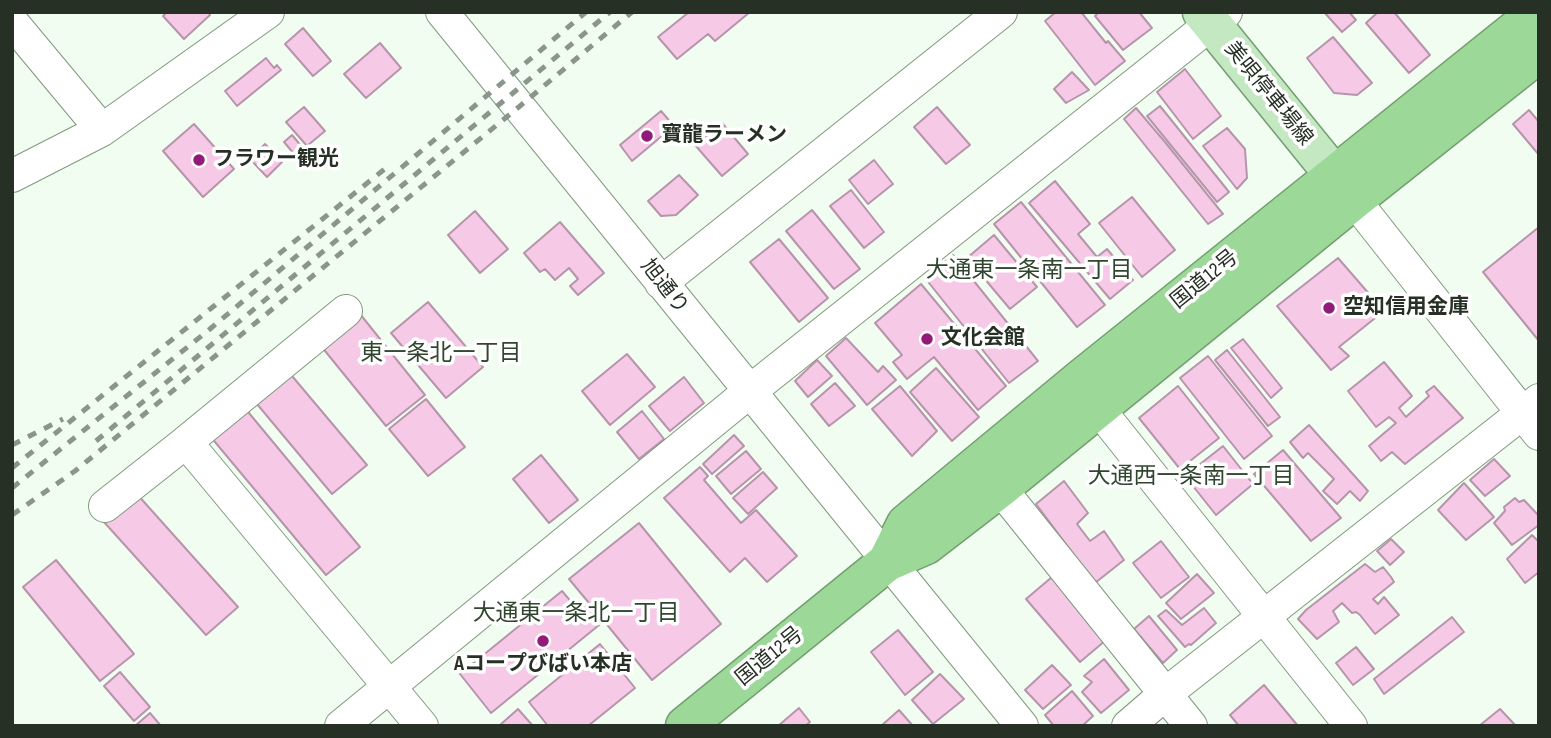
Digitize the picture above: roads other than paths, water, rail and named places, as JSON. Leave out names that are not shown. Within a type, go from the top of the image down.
[{"type":"highway","name":"国道12号","points":[[685,726],[887,562],[926,545],[1097,408],[1538,12]]},
{"type":"highway","name":"国道12号","points":[[887,562],[906,524],[1081,379],[1345,188],[1539,53]]},
{"type":"main road","name":"美唄停車場線","points":[[1213,16],[1345,188]]},
{"type":"street","name":"旭通り","points":[[442,12],[1022,726]]},
{"type":"street","points":[[661,283],[1000,12]]},
{"type":"street","points":[[341,726],[1213,16]]},
{"type":"street","points":[[12,176],[102,130],[252,17]]},
{"type":"street","points":[[12,22],[102,130]]},
{"type":"street","points":[[1128,726],[1263,618],[1533,416],[1345,188]]},
{"type":"street","points":[[105,506],[346,311]]},
{"type":"street","points":[[1097,408],[1351,726]]},
{"type":"street","points":[[186,442],[422,726]]},
{"type":"street","points":[[1000,488],[1191,726]]},
{"type":"railway","points":[[12,488],[210,329],[586,12]]},
{"type":"railway","points":[[96,441],[610,12]]},
{"type":"railway","points":[[12,515],[75,471],[632,12]]},
{"type":"railway","points":[[12,468],[386,168]]},
{"type":"railway","points":[[12,445],[63,419]]},
{"type":"place","name":"寶龍ラーメン","points":[[647,136]]},
{"type":"place","name":"フラワー観光","points":[[199,160]]},
{"type":"place","name":"空知信用金庫","points":[[1329,308]]},
{"type":"place","name":"文化会館","points":[[927,339]]},
{"type":"place","name":"Aコープびばい本店","points":[[543,641]]},
{"type":"district","name":"大通東一条南一丁目","points":[[1029,271]]},
{"type":"district","name":"東一条北一丁目","points":[[441,354]]},
{"type":"district","name":"大通西一条南一丁目","points":[[1191,477]]},
{"type":"district","name":"大通東一条北一丁目","points":[[576,614]]}]
